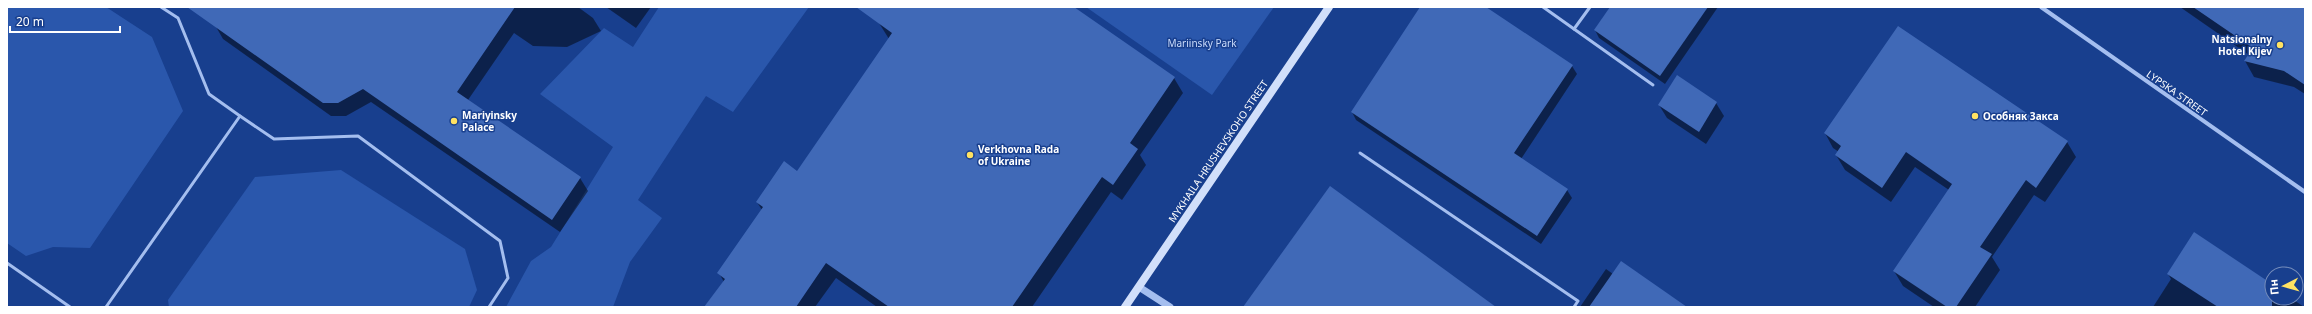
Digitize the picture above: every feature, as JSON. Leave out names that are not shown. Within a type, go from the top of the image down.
[{"type":"main road","name":"MYKHAILA HRUSHEVSKOHO STREET","points":[[1124,307],[1329,7]]},
{"type":"street","name":"LYPSKA STREET","points":[[2041,7],[2305,192]]},
{"type":"street","points":[[1139,287],[1170,307]]},
{"type":"lane","points":[[161,7],[178,18],[209,94],[240,116],[274,139],[358,136],[500,241],[508,278],[489,307]]},
{"type":"lane","points":[[1543,7],[1653,85]]},
{"type":"lane","points":[[1574,29],[1590,7]]},
{"type":"lane","points":[[106,307],[240,116]]},
{"type":"lane","points":[[1360,153],[1578,301],[1574,307]]},
{"type":"lane","points":[[7,263],[70,307]]},
{"type":"green space","points":[[7,7],[106,7],[152,37],[183,111],[90,248],[53,247],[26,256],[7,243]]},
{"type":"green space","points":[[659,7],[809,7],[733,112],[706,96],[700,105],[638,200],[662,218],[630,262],[613,307],[506,307],[531,261],[551,247],[613,147],[540,94],[604,28],[633,47]]},
{"type":"green space","name":"Mariinsky Park","points":[[1086,7],[1274,7],[1212,95]]},
{"type":"green space","points":[[341,170],[465,249],[477,290],[469,307],[169,307],[168,300],[255,177]]},
{"type":"building","name":"Mariyinsky Palace","points":[[187,7],[515,7],[457,92],[581,177],[552,220],[363,89],[338,103],[323,103]]},
{"type":"building","name":"Verkhovna Rada of Ukraine","points":[[856,7],[1074,7],[1175,77],[1130,143],[1138,149],[1113,185],[1102,177],[1012,307],[889,307],[826,263],[796,307],[704,307],[725,279],[717,273],[763,207],[756,202],[784,161],[797,171],[892,33]]},
{"type":"building","points":[[1420,7],[1486,7],[1573,65],[1514,153],[1568,189],[1537,236],[1351,112]]},
{"type":"building","points":[[1610,7],[1708,7],[1660,76],[1594,30]]},
{"type":"building","name":"Natsionalny Hotel Kijev","points":[[2193,7],[2305,7],[2305,85],[2284,71],[2244,61],[2253,48]]},
{"type":"building","points":[[1898,26],[2068,141],[2036,188],[2026,180],[1980,247],[1992,254],[1956,307],[1947,307],[1893,271],[1952,184],[1906,152],[1882,188],[1835,155],[1841,146],[1824,133]]},
{"type":"building","points":[[1677,75],[1717,102],[1699,132],[1658,105]]},
{"type":"building","points":[[1330,186],[1496,307],[1243,307]]},
{"type":"building","points":[[2194,232],[2264,279],[2264,306],[2272,307],[2218,307],[2167,274]]},
{"type":"building","points":[[1621,261],[1687,307],[1589,307]]},
{"type":"place","name":"Natsionalny Hotel Kijev","points":[[2280,45]]},
{"type":"place","name":"Особняк Закса","points":[[1975,116]]},
{"type":"place","name":"Mariyinsky Palace","points":[[454,121]]},
{"type":"place","name":"Verkhovna Rada of Ukraine","points":[[970,155]]}]
